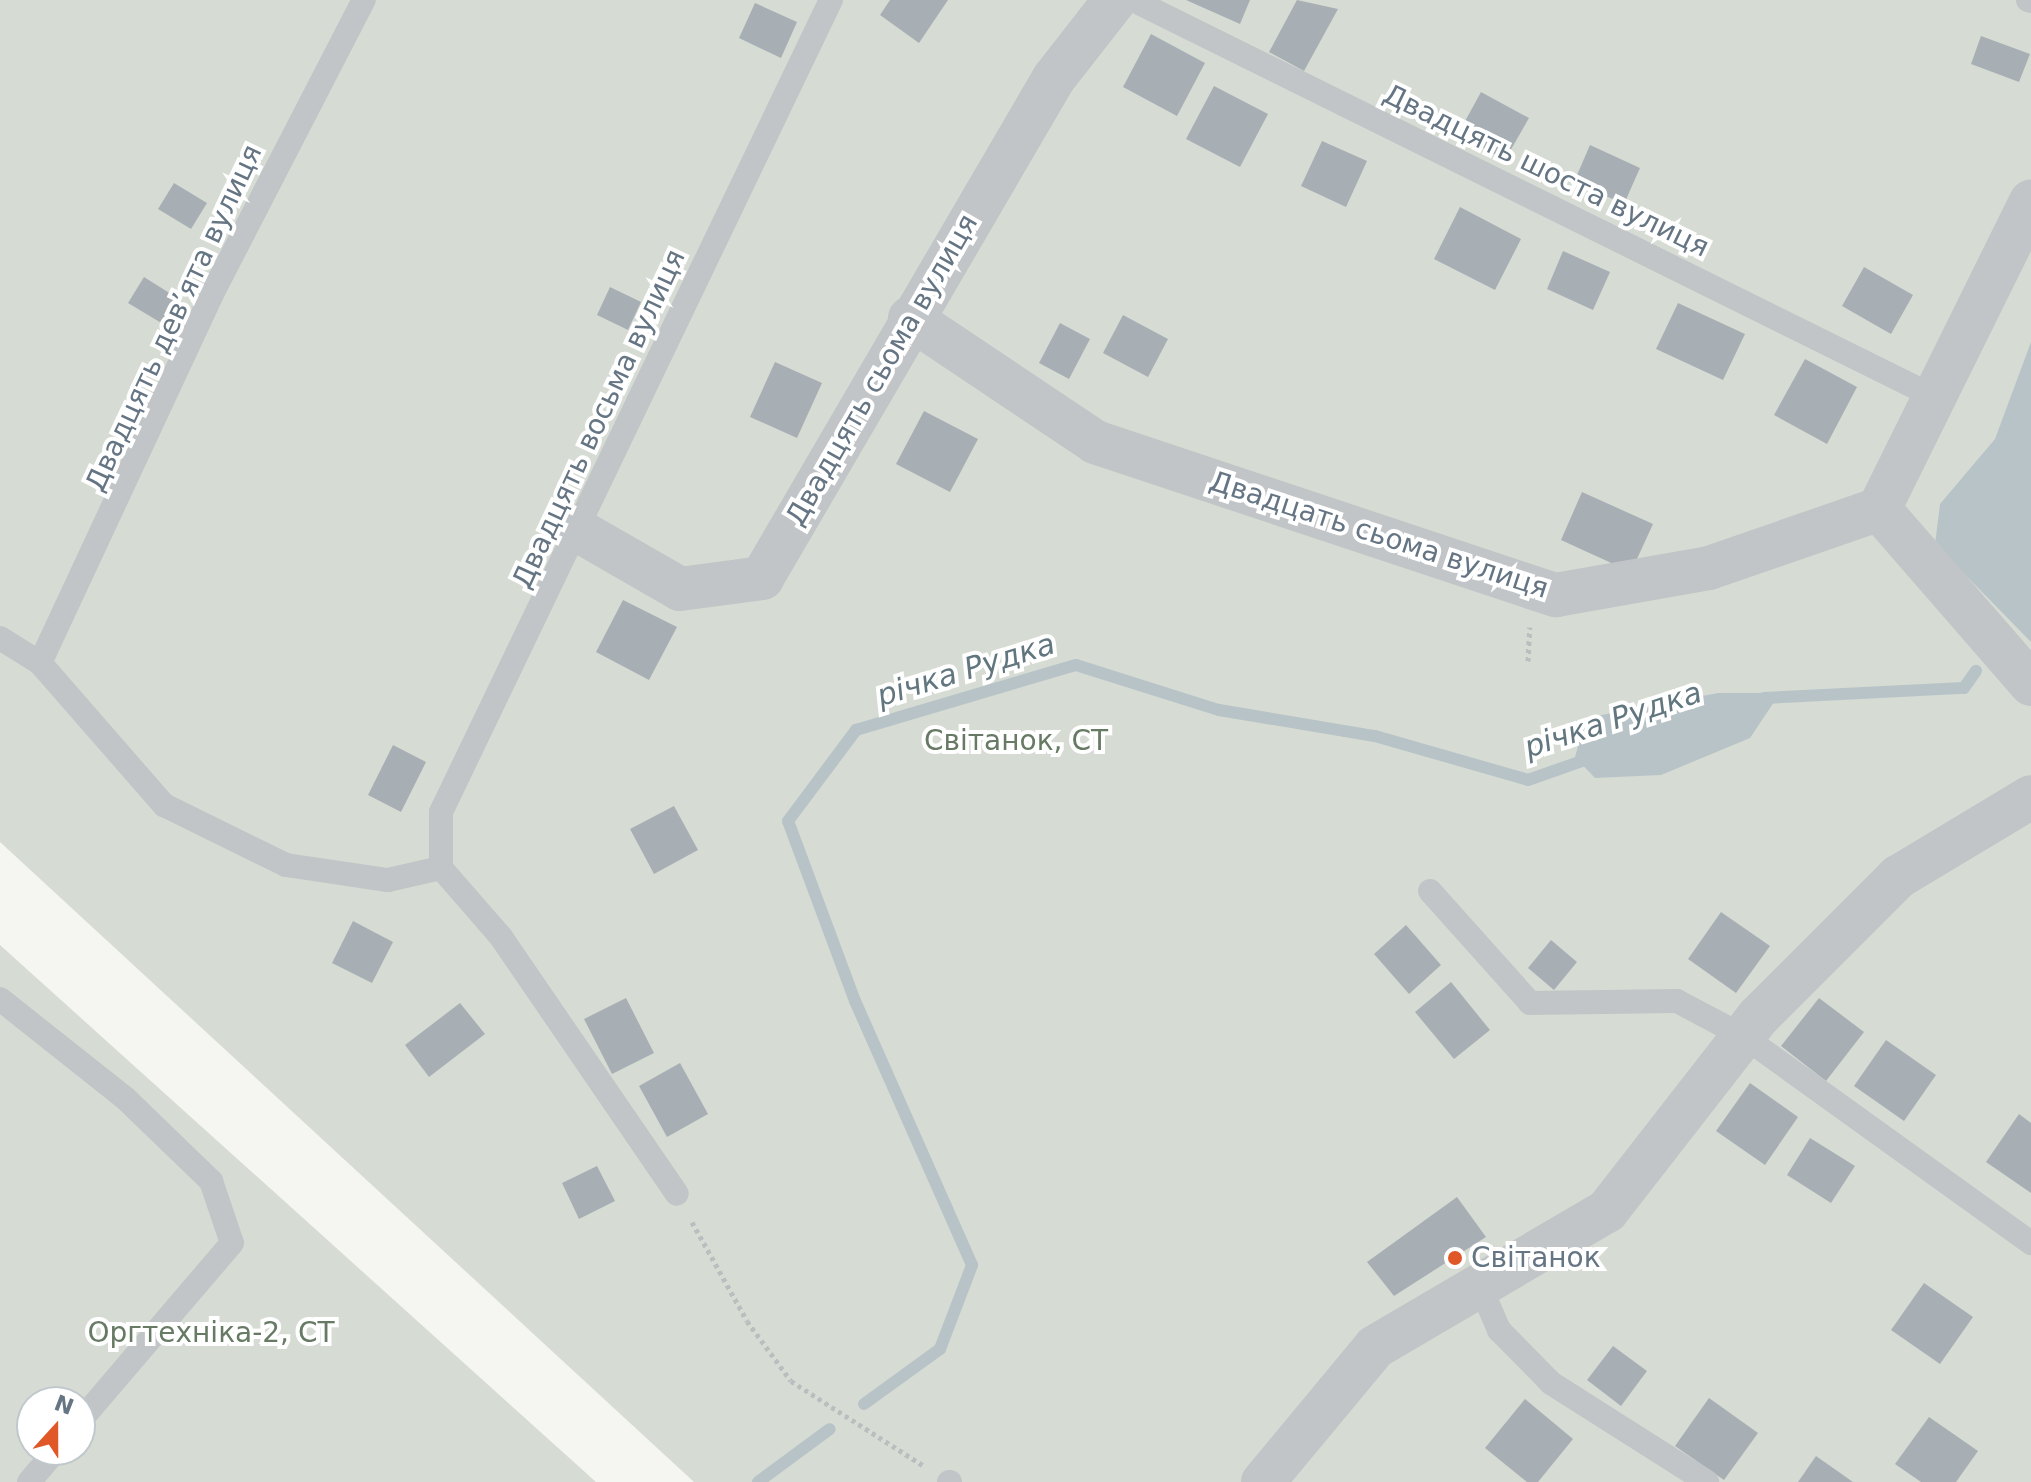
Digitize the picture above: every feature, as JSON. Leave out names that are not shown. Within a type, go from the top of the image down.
[{"type":"street","name":"Двадцять сьома вулиця","points":[[581,532],[680,589],[762,578],[910,318],[1054,78],[1115,0]]},
{"type":"street","points":[[2031,202],[1879,509],[2031,684]]},
{"type":"street","name":"Двадцать сьома вулиця","points":[[910,318],[1095,442],[1556,595],[1709,568],[1879,509]]},
{"type":"street","points":[[1263,1482],[1375,1347],[1481,1288],[1607,1211],[1743,1036],[1898,877],[2031,797]]},
{"type":"lane","name":"Двадцять дев’ята вулиця","points":[[40,663],[212,294],[364,0]]},
{"type":"lane","name":"Двадцять восьма вулиця","points":[[441,868],[441,812],[581,532],[831,0]]},
{"type":"lane","name":"Двадцять шоста вулиця","points":[[1133,0],[1933,396]]},
{"type":"lane","points":[[0,638],[40,663],[164,805],[286,865],[388,880],[441,868],[501,937],[677,1194]]},
{"type":"lane","points":[[1430,891],[1530,1003],[1677,1001],[1743,1036],[2031,1243]]},
{"type":"lane","points":[[0,999],[125,1098],[211,1181],[232,1243],[96,1402]]},
{"type":"lane","points":[[1481,1288],[1499,1330],[1551,1383],[1707,1482]]},
{"type":"lane","points":[[29,1482],[42,1466]]},
{"type":"path","points":[[677,1194],[747,1321],[791,1381],[949,1482]]},
{"type":"green space","name":"Світанок, СТ","points":[[0,0],[2031,0],[2031,1482],[694,1482],[0,842]]},
{"type":"green space","name":"Оргтехніка-2, СТ","points":[[0,945],[596,1482],[0,1482]]},
{"type":"water","points":[[2031,342],[2031,642],[1935,544],[1940,504],[1995,439]]},
{"type":"water","points":[[1718,693],[1780,693],[1750,738],[1661,775],[1595,778],[1575,757],[1586,718]]},
{"type":"building","points":[[890,0],[948,0],[919,43],[880,15]]},
{"type":"building","points":[[1186,0],[1250,0],[1240,24]]},
{"type":"building","points":[[1297,0],[1338,9],[1304,71],[1269,52]]},
{"type":"building","points":[[755,3],[797,22],[781,58],[739,38]]},
{"type":"building","points":[[1151,34],[1205,63],[1177,116],[1123,87]]},
{"type":"building","points":[[1981,36],[2030,54],[2019,82],[1971,64]]},
{"type":"building","points":[[1214,86],[1268,114],[1240,167],[1186,139]]},
{"type":"building","points":[[1481,92],[1529,118],[1505,160],[1458,134]]},
{"type":"building","points":[[1322,141],[1367,161],[1346,207],[1301,186]]},
{"type":"building","points":[[1590,145],[1640,168],[1624,204],[1574,182]]},
{"type":"building","points":[[174,183],[207,203],[191,229],[158,209]]},
{"type":"building","points":[[1460,207],[1521,239],[1495,290],[1434,259]]},
{"type":"building","points":[[1563,251],[1610,272],[1593,310],[1547,289]]},
{"type":"building","points":[[1864,267],[1913,295],[1891,334],[1842,306]]},
{"type":"building","points":[[144,277],[179,299],[163,324],[128,303]]},
{"type":"building","points":[[610,287],[641,302],[628,330],[597,315]]},
{"type":"building","points":[[1678,303],[1745,334],[1723,380],[1656,349]]},
{"type":"building","points":[[1123,315],[1168,339],[1148,377],[1103,353]]},
{"type":"building","points":[[1060,323],[1090,339],[1069,379],[1039,363]]},
{"type":"building","points":[[1805,359],[1857,387],[1827,444],[1774,415]]},
{"type":"building","points":[[775,362],[822,383],[797,438],[750,417]]},
{"type":"building","points":[[924,411],[978,439],[950,492],[896,464]]},
{"type":"building","points":[[1582,492],[1653,524],[1631,572],[1561,540]]},
{"type":"building","points":[[623,600],[677,627],[649,680],[596,652]]},
{"type":"building","points":[[393,745],[426,762],[401,812],[368,795]]},
{"type":"building","points":[[674,806],[698,850],[654,874],[630,829]]},
{"type":"building","points":[[1721,912],[1770,946],[1736,993],[1688,959]]},
{"type":"building","points":[[353,921],[393,942],[372,983],[332,963]]},
{"type":"building","points":[[1406,925],[1441,965],[1409,994],[1374,954]]},
{"type":"building","points":[[1551,940],[1577,962],[1554,990],[1528,968]]},
{"type":"building","points":[[1451,982],[1490,1030],[1454,1059],[1415,1012]]},
{"type":"building","points":[[626,998],[654,1053],[612,1074],[584,1019]]},
{"type":"building","points":[[1819,998],[1864,1032],[1826,1081],[1781,1046]]},
{"type":"building","points":[[460,1003],[485,1034],[429,1077],[405,1045]]},
{"type":"building","points":[[1886,1040],[1936,1075],[1904,1121],[1854,1086]]},
{"type":"building","points":[[680,1063],[708,1114],[667,1137],[639,1086]]},
{"type":"building","points":[[1750,1083],[1798,1117],[1765,1165],[1716,1131]]},
{"type":"building","points":[[2019,1114],[2031,1123],[2031,1193],[1986,1162]]},
{"type":"building","points":[[1810,1138],[1855,1166],[1831,1203],[1787,1175]]},
{"type":"building","points":[[597,1166],[615,1201],[579,1219],[562,1183]]},
{"type":"building","points":[[1457,1197],[1486,1237],[1394,1296],[1367,1262]]},
{"type":"building","points":[[1924,1283],[1973,1317],[1940,1364],[1891,1330]]},
{"type":"building","points":[[1613,1346],[1647,1371],[1621,1406],[1587,1380]]},
{"type":"building","points":[[1709,1398],[1758,1433],[1724,1480],[1675,1446]]},
{"type":"building","points":[[1525,1399],[1573,1439],[1538,1482],[1527,1482],[1485,1448]]},
{"type":"building","points":[[1929,1417],[1978,1451],[1956,1482],[1921,1482],[1895,1464]]},
{"type":"building","points":[[1816,1456],[1853,1482],[1798,1482]]},
{"type":"waterway","name":"річка Рудка","points":[[864,1404],[940,1349],[972,1265],[855,1001],[788,821],[856,730],[1076,665],[1219,710],[1375,736],[1528,780],[1596,756]]},
{"type":"waterway","name":"річка Рудка","points":[[1764,698],[1964,688],[1976,671]]},
{"type":"waterway","name":"річка Рудка","points":[[758,1482],[830,1429]]},
{"type":"place","name":"Світанок","points":[[1455,1258]]}]
